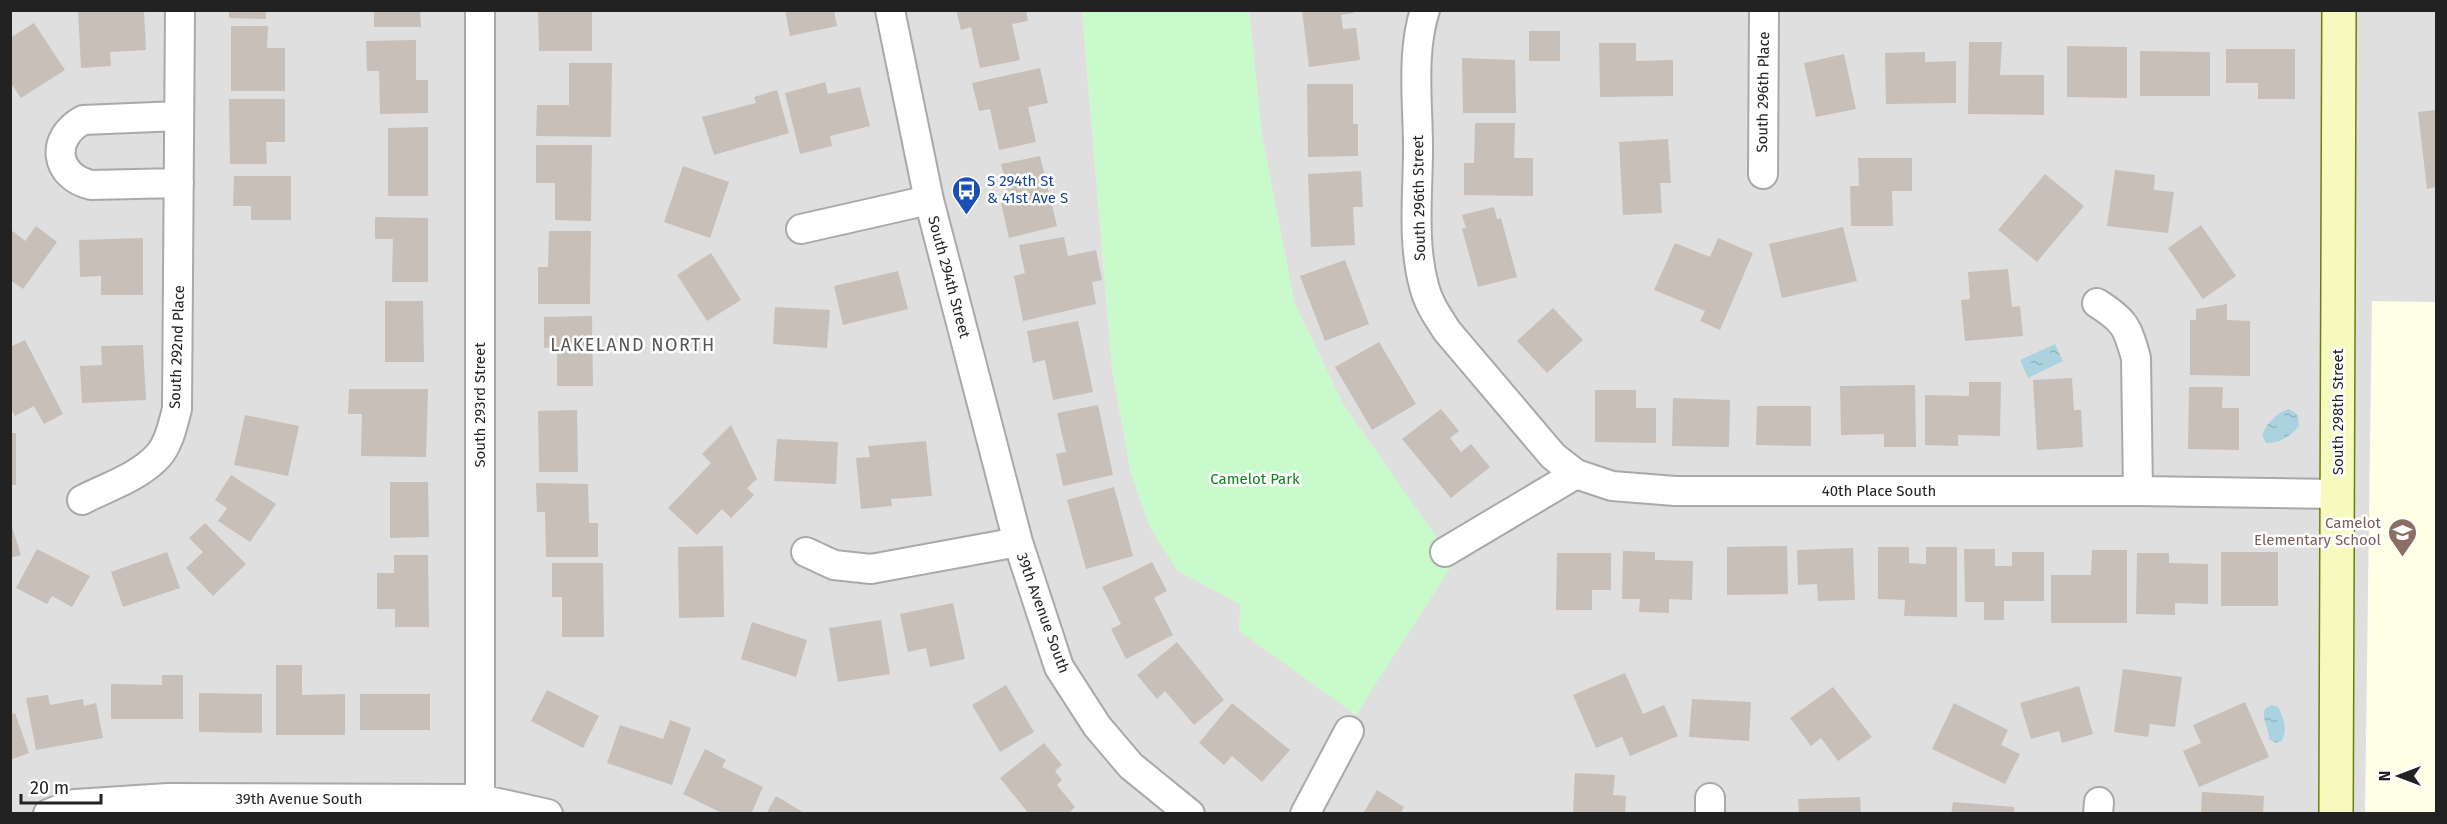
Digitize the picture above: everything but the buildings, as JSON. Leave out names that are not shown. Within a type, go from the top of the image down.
[{"type":"street","name":"South 292nd Place","points":[[82,500],[142,470],[159,455],[171,433],[177,409],[180,10]]},
{"type":"street","name":"South 293rd Street","points":[[480,10],[480,799]]},
{"type":"street","name":"South 294th Street","points":[[890,10],[929,200],[1018,542]]},
{"type":"street","name":"South 296th Street","points":[[1425,10],[1418,45],[1418,242],[1424,288],[1434,311],[1447,331],[1553,456],[1576,474]]},
{"type":"street","name":"South 296th Place","points":[[1762,174],[1764,10]]},
{"type":"street","name":"South 298th Street","points":[[2336,813],[2339,10]]},
{"type":"street","points":[[179,116],[83,120],[65,134],[60,156],[70,176],[91,185],[179,183]]},
{"type":"street","points":[[801,229],[929,200]]},
{"type":"street","points":[[2097,303],[2120,317],[2131,338],[2136,358],[2138,491]]},
{"type":"street","points":[[1445,552],[1576,474]]},
{"type":"street","name":"40th Place South","points":[[1576,474],[1612,486],[1675,491],[2138,491],[2337,494]]},
{"type":"street","points":[[806,552],[834,565],[871,569],[1018,542]]},
{"type":"street","name":"39th Avenue South","points":[[1018,542],[1059,667],[1097,726],[1131,766],[1190,813]]},
{"type":"street","points":[[1305,813],[1349,732]]},
{"type":"street","name":"39th Avenue South","points":[[48,813],[75,804],[168,806],[480,799],[548,813]]},
{"type":"shaded area","points":[[10,11],[1082,11],[1112,368],[1131,474],[1177,570],[1240,604],[1445,552],[1343,404],[1294,302],[1262,136],[1249,11],[2436,11],[2436,813],[11,813]]},
{"type":"shaded area","name":"Camelot Elementary School","points":[[2372,301],[2436,302],[2436,813],[2365,813]]},
{"type":"green space","name":"Camelot Park","points":[[1082,11],[1249,11],[1262,136],[1294,302],[1343,404],[1454,562],[1356,715],[1239,631],[1240,604],[1177,570],[1150,528],[1131,474],[1112,368]]},
{"type":"water","points":[[2055,344],[2063,361],[2028,378],[2020,360]]},
{"type":"water","points":[[2289,409],[2298,415],[2299,426],[2285,438],[2266,443],[2262,435],[2266,427],[2272,419]]},
{"type":"water","points":[[2271,705],[2278,707],[2285,724],[2282,741],[2276,743],[2269,739],[2264,717],[2265,709]]},
{"type":"place","name":"S 294th St & 41st Ave S","points":[[966,216]]},
{"type":"place","name":"Camelot Elementary School","points":[[2402,558]]},
{"type":"district","name":"LAKELAND NORTH","points":[[633,345]]}]
